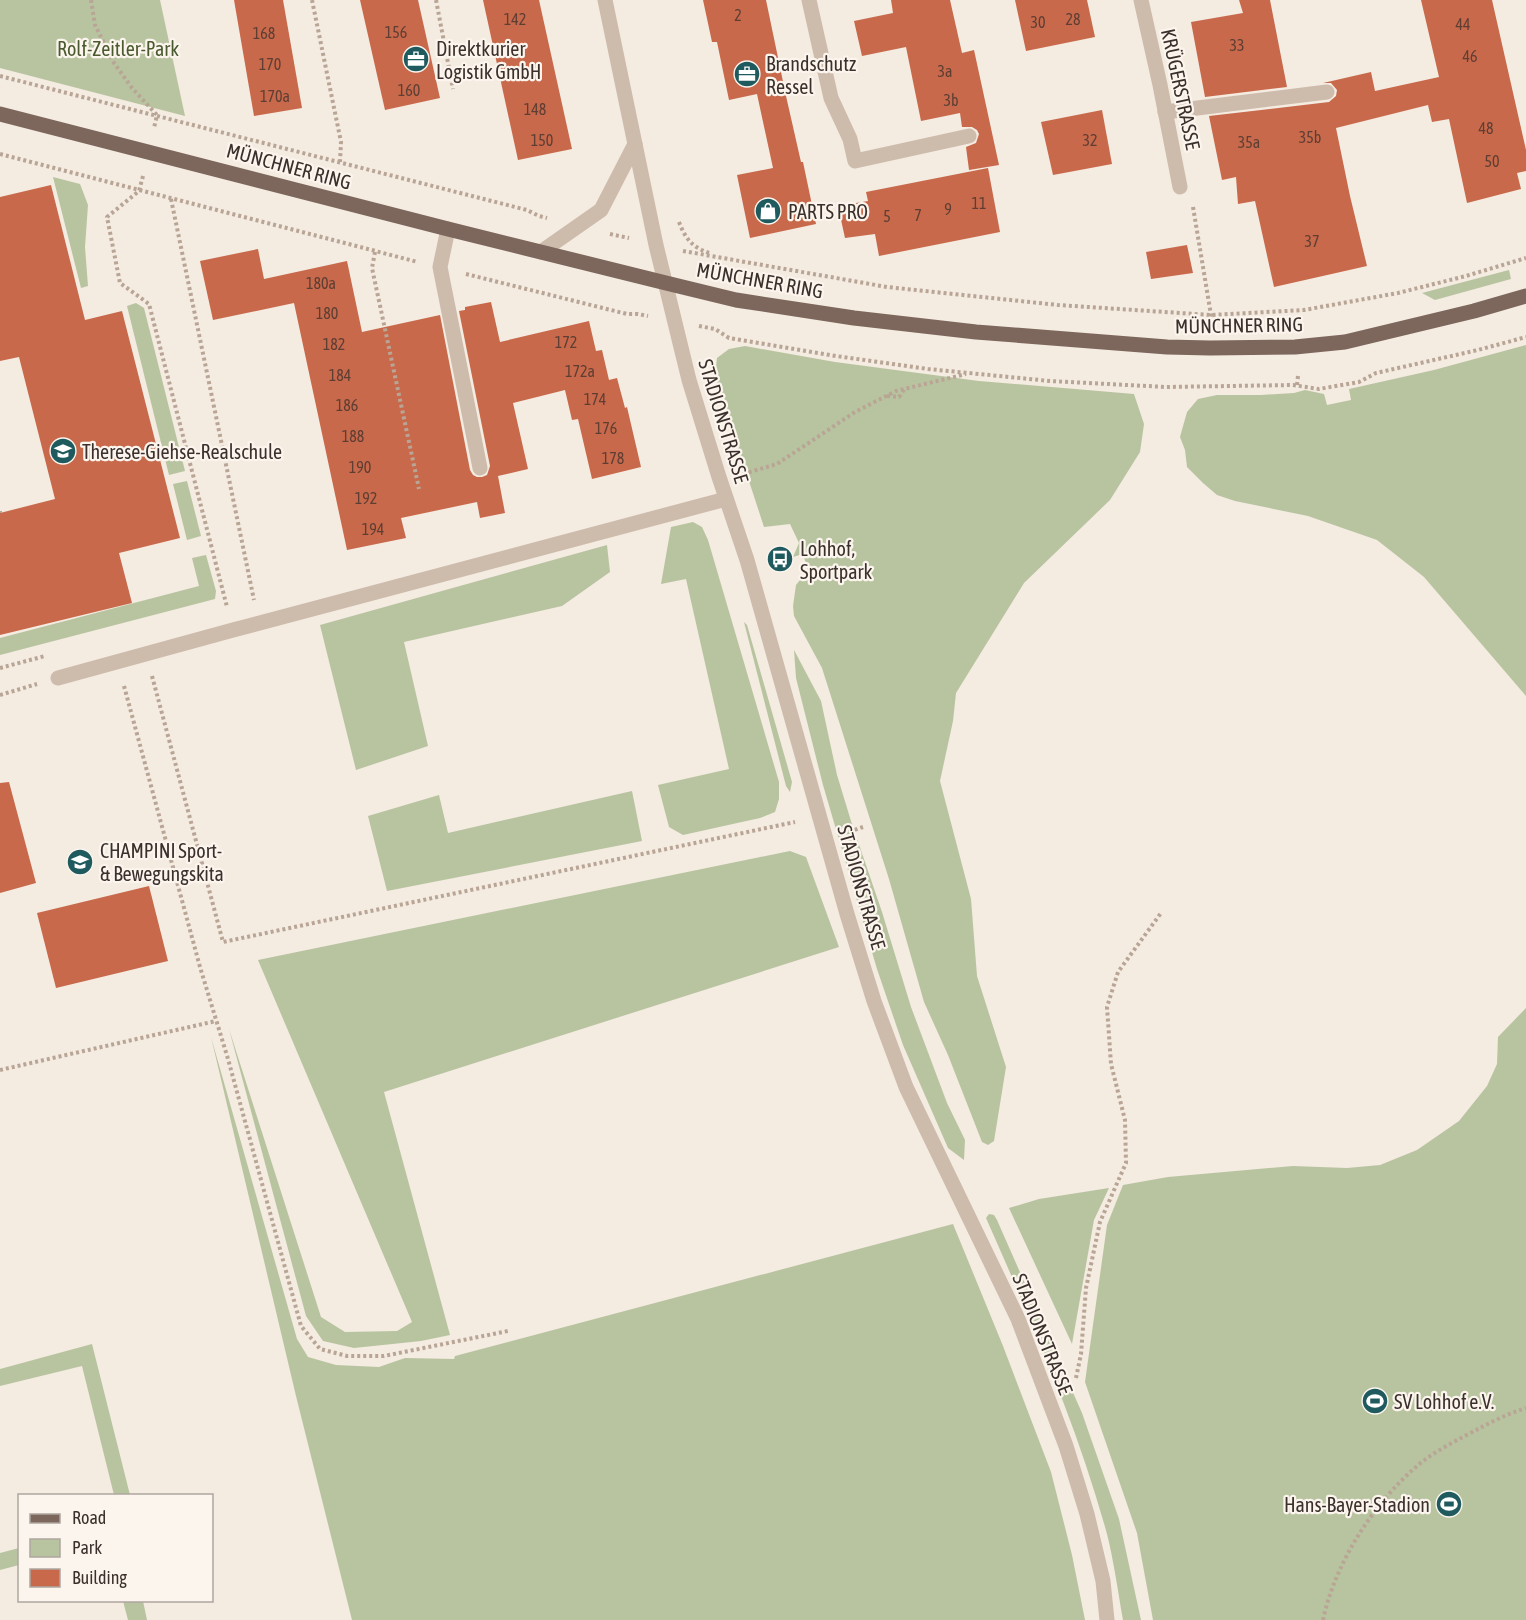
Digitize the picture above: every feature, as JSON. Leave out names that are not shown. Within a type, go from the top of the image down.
[{"type":"main road","name":"MÜNCHNER RING","points":[[0,114],[448,230],[736,300],[854,318],[1053,339],[1210,348],[1295,347],[1345,342],[1526,296]]},
{"type":"street","name":"STADIONSTRASSE","points":[[604,0],[656,245],[689,380],[747,560],[847,914],[906,1088],[1018,1319],[1066,1446],[1087,1514],[1102,1581],[1107,1620]]},
{"type":"street","points":[[809,0],[831,98],[850,139],[855,161],[969,135]]},
{"type":"street","name":"KRÜGERSTRASSE","points":[[1141,0],[1180,188]]},
{"type":"street","points":[[1165,112],[1327,92]]},
{"type":"street","points":[[541,252],[602,210],[635,144]]},
{"type":"street","points":[[448,230],[440,267],[480,468]]},
{"type":"street","points":[[58,678],[726,499]]},
{"type":"path","points":[[91,0],[95,25],[114,63],[132,88],[158,115]]},
{"type":"path","points":[[312,0],[341,142],[340,162]]},
{"type":"path","points":[[436,0],[453,89]]},
{"type":"path","points":[[0,76],[693,254],[722,257],[887,287],[1058,305],[1210,315],[1304,310],[1409,290],[1526,258]]},
{"type":"path","points":[[0,154],[375,252],[627,314]]},
{"type":"path","points":[[1180,188],[1194,208],[1210,315],[1210,348]]},
{"type":"path","points":[[139,191],[107,217],[120,283],[149,304],[233,630]]},
{"type":"path","points":[[171,199],[254,600]]},
{"type":"path","points":[[678,221],[691,244],[700,250],[722,257]]},
{"type":"path","points":[[375,252],[372,268],[419,489]]},
{"type":"path","points":[[1053,312],[1058,305]]},
{"type":"path","points":[[740,476],[777,464],[855,412],[887,396],[905,388],[971,373]]},
{"type":"path","points":[[1297,385],[1298,376]]},
{"type":"path","points":[[146,654],[223,942],[819,817]]},
{"type":"path","points":[[117,662],[301,1326],[320,1349],[347,1356],[384,1356],[508,1331]]},
{"type":"path","points":[[0,695],[58,678]]},
{"type":"path","points":[[1076,1378],[1081,1354],[1086,1288],[1100,1222],[1126,1163],[1125,1120],[1111,1064],[1107,1007],[1118,972],[1161,913]]},
{"type":"path","points":[[0,1070],[216,1021]]},
{"type":"path","points":[[1323,1620],[1327,1600],[1365,1523],[1395,1489],[1418,1465],[1462,1437],[1511,1412],[1526,1408]]},
{"type":"green space","name":"Rolf-Zeitler-Park","points":[[0,0],[160,0],[185,116],[0,68]]},
{"type":"green space","points":[[53,177],[80,184],[88,205],[85,247],[88,286],[81,288]]},
{"type":"green space","points":[[1509,270],[1511,279],[1435,300],[1422,293]]},
{"type":"green space","points":[[136,303],[144,308],[185,471],[169,475],[127,306]]},
{"type":"green space","points":[[1526,345],[1526,696],[1424,577],[1377,540],[1308,516],[1217,495],[1187,467],[1185,450],[1180,437],[1187,412],[1198,399],[1217,395],[1261,395],[1305,390],[1324,394],[1327,405],[1351,400],[1349,389],[1434,370]]},
{"type":"green space","points":[[745,346],[835,362],[979,381],[1134,394],[1144,424],[1140,452],[1110,500],[1024,583],[956,693],[953,721],[940,781],[971,899],[977,976],[1006,1067],[994,1141],[988,1145],[982,1142],[948,1055],[924,1002],[889,879],[822,668],[794,616],[796,585],[800,580],[810,577],[803,554],[793,557],[799,543],[790,524],[764,527],[715,377],[717,358],[729,349]]},
{"type":"green space","points":[[187,481],[201,536],[187,540],[173,484]]},
{"type":"green space","points":[[693,522],[702,527],[708,540],[779,782],[779,799],[775,812],[760,818],[683,835],[669,827],[658,785],[729,769],[686,579],[661,584],[671,527]]},
{"type":"green space","points":[[607,545],[610,572],[562,606],[404,642],[428,746],[356,770],[320,625]]},
{"type":"green space","points":[[206,555],[216,591],[215,599],[0,655],[0,638],[199,586],[192,558]]},
{"type":"green space","points":[[744,622],[747,625],[792,782],[790,792],[786,786]]},
{"type":"green space","points":[[794,650],[821,701],[837,775],[851,821],[911,1007],[947,1103],[965,1140],[964,1160],[948,1148],[903,1045],[877,969],[823,785],[796,678]]},
{"type":"green space","points":[[632,791],[642,841],[387,891],[368,816],[439,795],[448,833]]},
{"type":"green space","points":[[790,851],[806,857],[839,947],[384,1092],[450,1335],[421,1341],[354,1348],[323,1341],[306,1316],[229,1029],[321,1317],[345,1332],[397,1331],[412,1322],[258,960]]},
{"type":"green space","name":"SV Lohhof e.V.","points":[[1526,1008],[1526,1620],[1153,1620],[1137,1533],[1085,1382],[1107,1225],[1123,1185],[1168,1177],[1293,1166],[1347,1168],[1380,1165],[1417,1150],[1459,1121],[1487,1086],[1497,1064],[1498,1037]]},
{"type":"green space","points":[[211,1037],[297,1339],[308,1357],[336,1365],[379,1367],[405,1358],[454,1359],[455,1356],[953,1224],[1051,1472],[1072,1555],[1085,1620],[352,1620]]},
{"type":"green space","points":[[1109,1188],[1094,1220],[1072,1344],[1009,1208],[1039,1199]]},
{"type":"green space","points":[[989,1214],[994,1215],[997,1220],[1082,1413],[1119,1519],[1141,1620],[1123,1620],[1107,1534],[1082,1453],[1037,1335],[986,1218]]},
{"type":"green space","points":[[92,1344],[130,1494],[114,1494],[82,1366],[0,1386],[0,1369]]},
{"type":"green space","points":[[18,1548],[18,1565],[0,1570],[0,1553]]},
{"type":"green space","points":[[123,1602],[143,1602],[147,1620],[128,1620]]},
{"type":"building","points":[[234,0],[283,0],[302,108],[254,116]]},
{"type":"building","points":[[360,0],[418,0],[440,98],[385,110]]},
{"type":"building","points":[[483,0],[539,0],[572,149],[518,160]]},
{"type":"building","points":[[703,0],[766,0],[816,224],[750,238],[737,175],[773,168],[757,94],[729,100],[717,42],[712,42]]},
{"type":"building","points":[[891,0],[950,0],[962,53],[974,50],[999,165],[969,170],[966,147],[976,143],[979,134],[972,127],[962,127],[960,113],[921,121],[906,47],[862,56],[854,21],[893,13]]},
{"type":"building","points":[[1015,0],[1087,0],[1095,37],[1026,51]]},
{"type":"building","points":[[1239,0],[1270,0],[1287,87],[1205,97],[1191,22],[1243,13]]},
{"type":"building","points":[[1421,0],[1492,0],[1526,150],[1526,171],[1517,173],[1521,189],[1467,203],[1449,119],[1432,122],[1428,105],[1336,128],[1367,266],[1274,287],[1255,201],[1238,204],[1236,177],[1222,180],[1209,116],[1329,102],[1336,96],[1337,90],[1331,83],[1323,83],[1371,72],[1375,91],[1439,77]]},
{"type":"building","points":[[1102,110],[1112,164],[1053,175],[1041,122]]},
{"type":"building","points":[[988,168],[1000,232],[879,256],[875,234],[845,238],[838,206],[868,201],[866,192]]},
{"type":"building","points":[[51,185],[85,320],[122,311],[180,538],[119,553],[132,603],[0,635],[0,513],[55,499],[19,357],[0,361],[0,197]]},
{"type":"building","points":[[1187,245],[1193,273],[1151,279],[1146,252]]},
{"type":"building","points":[[258,249],[264,279],[347,261],[362,332],[440,315],[470,470],[477,477],[487,475],[490,466],[459,311],[465,310],[465,307],[491,302],[500,342],[589,321],[596,351],[602,350],[609,380],[617,378],[625,408],[627,407],[641,467],[592,479],[578,419],[572,420],[565,390],[513,403],[528,469],[498,476],[505,513],[480,518],[477,502],[401,518],[406,538],[347,550],[294,303],[213,320],[200,261]]},
{"type":"building","points":[[9,782],[36,883],[0,893],[0,783]]},
{"type":"building","points":[[149,886],[168,961],[56,988],[37,913]]},
{"type":"place","name":"Direktkurier Logistik GmbH","points":[[416,59]]},
{"type":"place","name":"Brandschutz Ressel","points":[[747,74]]},
{"type":"place","name":"PARTS PRO","points":[[768,211]]},
{"type":"place","name":"Therese-Giehse-Realschule","points":[[63,451]]},
{"type":"place","name":"Lohhof, Sportpark","points":[[780,559]]},
{"type":"place","name":"CHAMPINI Sport- & Bewegungskita","points":[[80,862]]},
{"type":"place","name":"SV Lohhof e.V.","points":[[1375,1401]]},
{"type":"place","name":"Hans-Bayer-Stadion","points":[[1449,1504]]}]
